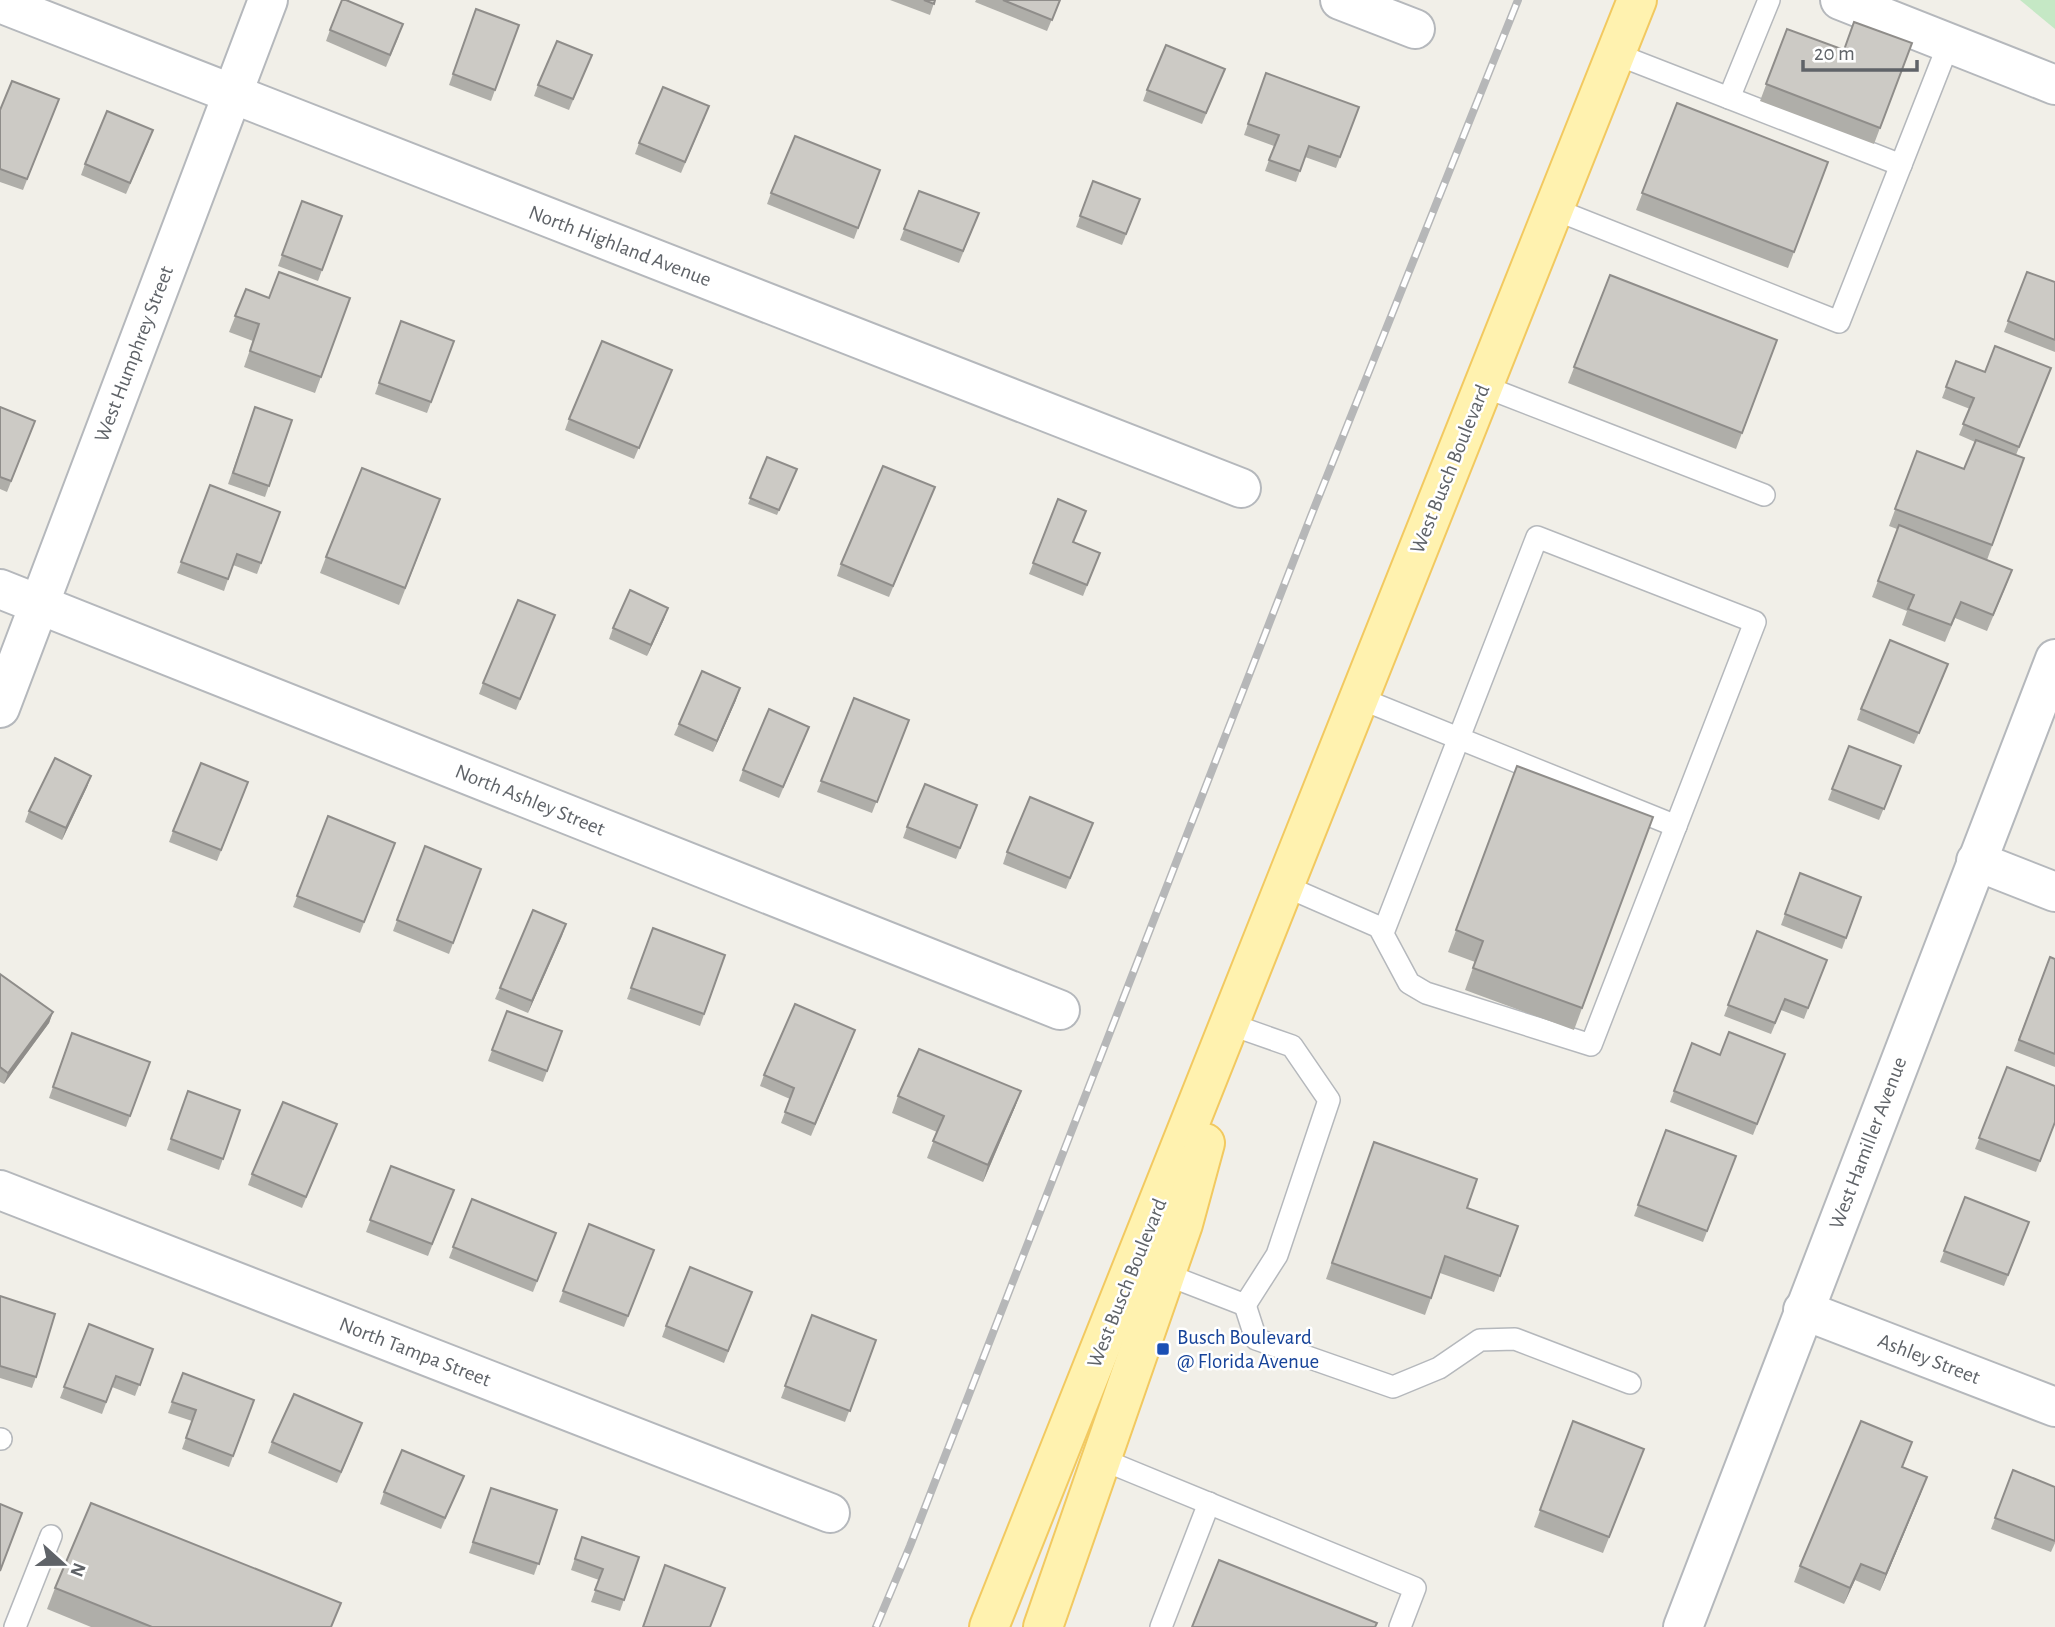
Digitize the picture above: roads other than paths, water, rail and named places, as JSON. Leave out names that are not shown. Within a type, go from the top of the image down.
[{"type":"main road","name":"West Busch Boulevard","points":[[989,1627],[1637,0]]},
{"type":"main road","name":"West Busch Boulevard","points":[[1043,1627],[1182,1224],[1264,939]]},
{"type":"street","name":"West Humphrey Street","points":[[0,708],[268,0]]},
{"type":"street","points":[[1340,0],[1415,29]]},
{"type":"street","points":[[1840,0],[2055,85]]},
{"type":"street","name":"North Highland Avenue","points":[[0,3],[1241,488]]},
{"type":"street","name":"North Ashley Street","points":[[0,589],[1060,1010]]},
{"type":"street","name":"West Hamiller Avenue","points":[[1683,1627],[2055,659]]},
{"type":"street","points":[[1976,861],[2055,892]]},
{"type":"street","name":"North Tampa Street","points":[[0,1191],[830,1513]]},
{"type":"street","name":"Ashley Street","points":[[1803,1310],[2055,1407]]},
{"type":"lane","points":[[1729,98],[1769,0]]},
{"type":"lane","points":[[1554,209],[1839,322],[1949,43]]},
{"type":"lane","points":[[1616,54],[1901,165]]},
{"type":"lane","points":[[1483,386],[1764,495]]},
{"type":"lane","points":[[1285,886],[1378,927],[1409,983],[1426,993],[1591,1045],[1755,622],[1537,537],[1383,933]]},
{"type":"lane","points":[[1359,698],[1676,826]]},
{"type":"lane","points":[[1238,1027],[1292,1046],[1329,1100],[1278,1255],[1245,1305]]},
{"type":"lane","points":[[1165,1274],[1245,1305]]},
{"type":"lane","points":[[1245,1305],[1256,1339],[1393,1387],[1439,1367],[1480,1340],[1515,1339],[1630,1383]]},
{"type":"lane","points":[[1101,1459],[1415,1588],[1400,1627]]},
{"type":"lane","points":[[1161,1627],[1209,1503]]},
{"type":"lane","points":[[15,1627],[51,1536]]},
{"type":"railway","points":[[876,1627],[910,1546],[1311,516],[1518,0]]},
{"type":"place","name":"Busch Boulevard @ Florida Avenue","points":[[1163,1349]]}]
